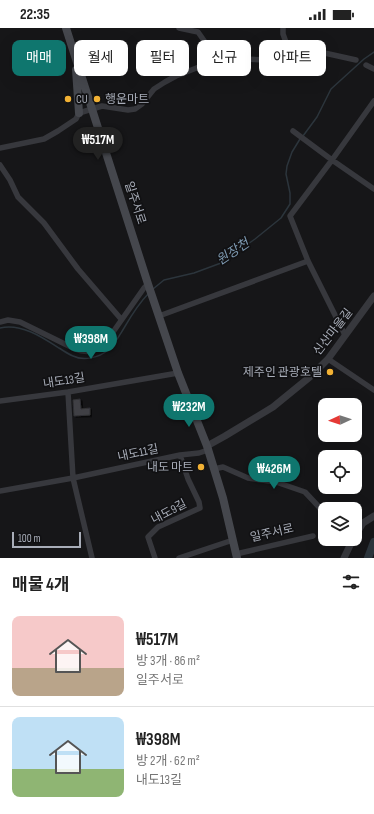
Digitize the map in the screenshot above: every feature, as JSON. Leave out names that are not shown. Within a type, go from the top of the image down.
[{"type":"main road","name":"일주서로","points":[[66,28],[74,55]]},
{"type":"main road","points":[[76,76],[79,113]]},
{"type":"main road","name":"일주서로","points":[[81,76],[178,372],[208,448],[223,498],[237,556]]},
{"type":"street","points":[[178,28],[198,32],[203,40]]},
{"type":"street","points":[[284,28],[283,34],[285,40]]},
{"type":"street","points":[[326,53],[356,60]]},
{"type":"street","points":[[366,65],[374,69]]},
{"type":"street","points":[[0,148],[41,140],[51,136],[73,122],[79,113],[92,108],[102,106],[128,110],[135,108],[142,104],[154,89],[176,76],[197,68]]},
{"type":"street","points":[[346,335],[308,261],[290,216],[374,101]]},
{"type":"street","points":[[295,132],[374,189]]},
{"type":"street","points":[[0,165],[10,180],[18,197],[44,223],[78,269],[122,319]]},
{"type":"street","points":[[159,316],[308,261]]},
{"type":"street","points":[[0,322],[8,320],[20,322],[79,351],[88,352],[103,346],[144,288],[150,289]]},
{"type":"street","name":"신산마을길","points":[[208,448],[273,407],[311,376],[328,358],[374,296]]},
{"type":"street","points":[[328,358],[374,390]]},
{"type":"street","name":"내도13길","points":[[0,401],[68,392],[178,372]]},
{"type":"street","points":[[68,392],[73,478],[92,558]]},
{"type":"street","name":"내도11길","points":[[0,491],[73,478],[180,455],[199,453],[208,448]]},
{"type":"street","name":"내도9길","points":[[155,558],[148,537],[158,527],[200,508],[180,455]]},
{"type":"street","points":[[214,469],[223,468],[248,478],[276,482],[305,492],[318,505]]},
{"type":"street","points":[[362,524],[374,516]]},
{"type":"street","name":"일주서로","points":[[237,556],[314,536]]},
{"type":"street","points":[[179,558],[233,540]]},
{"type":"street","points":[[344,558],[350,546]]},
{"type":"building","points":[[80,399],[81,409],[90,408],[90,415],[74,416],[73,400]]},
{"type":"waterway","name":"원장천","points":[[303,136],[317,117],[331,89],[364,59],[374,52]]},
{"type":"waterway","name":"원장천","points":[[153,289],[164,280],[194,273],[221,263],[281,218],[290,204],[290,193],[286,174],[287,166],[292,152],[300,139]]},
{"type":"waterway","name":"원장천","points":[[0,328],[16,327],[31,332],[77,358],[96,357],[104,353],[113,345],[135,310],[149,293]]},
{"type":"waterway","points":[[368,558],[374,542]]},
{"type":"place","name":"CU","points":[[68,99]]},
{"type":"place","name":"행운마트","points":[[97,99]]},
{"type":"place","name":"제주인 관광호텔","points":[[330,372]]},
{"type":"place","name":"내도 마트","points":[[201,467]]}]
